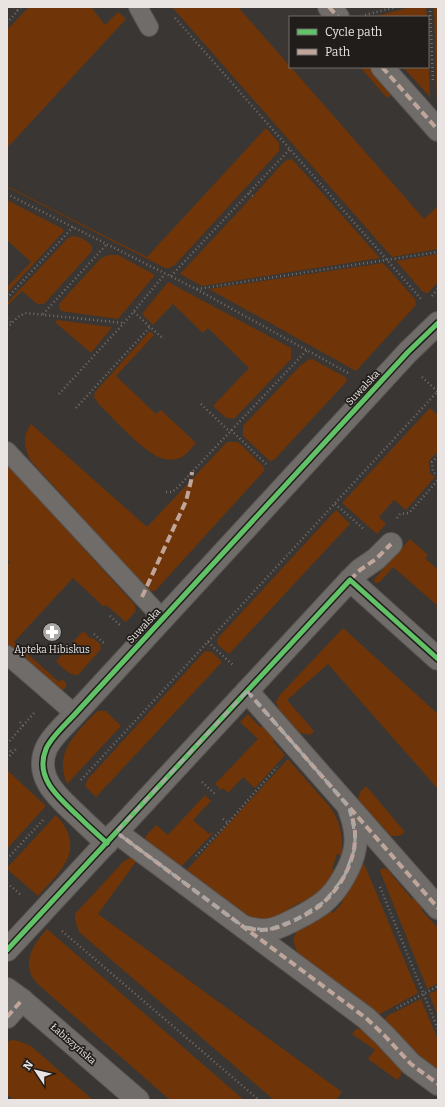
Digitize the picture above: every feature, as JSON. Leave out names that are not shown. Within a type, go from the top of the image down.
[{"type":"street","points":[[329,7],[337,16]]},
{"type":"street","points":[[383,68],[436,128]]},
{"type":"street","name":"Suwalska","points":[[438,323],[402,358],[56,735],[46,748],[43,760],[44,773],[49,785],[58,797],[112,837],[144,853],[370,1022],[411,1064],[438,1084]]},
{"type":"street","points":[[7,950],[350,580],[389,547]]},
{"type":"street","points":[[350,580],[438,659]]},
{"type":"street","points":[[247,691],[438,908]]},
{"type":"street","points":[[244,927],[256,931],[268,930],[282,926],[312,910],[330,896],[344,877],[354,848],[354,822],[349,807]]},
{"type":"street","points":[[7,1017],[14,994]]},
{"type":"street","name":"Łabiszyńska","points":[[14,994],[138,1100]]},
{"type":"lane","points":[[138,7],[149,27]]},
{"type":"lane","points":[[7,451],[163,619]]},
{"type":"lane","points":[[7,655],[75,714]]},
{"type":"path","points":[[14,7],[18,11]]},
{"type":"path","points":[[7,23],[21,7]]},
{"type":"path","points":[[364,15],[396,7]]},
{"type":"path","points":[[430,7],[436,128]]},
{"type":"path","points":[[170,13],[425,303]]},
{"type":"path","points":[[171,276],[290,149]]},
{"type":"path","points":[[249,193],[254,197]]},
{"type":"path","points":[[7,194],[196,289],[350,374]]},
{"type":"path","points":[[7,298],[73,227]]},
{"type":"path","points":[[43,314],[107,244]]},
{"type":"path","points":[[196,289],[438,252]]},
{"type":"path","points":[[60,394],[134,312],[165,274]]},
{"type":"path","points":[[134,312],[164,339]]},
{"type":"path","points":[[7,328],[21,314],[25,313],[124,323]]},
{"type":"path","points":[[7,319],[12,323]]},
{"type":"path","points":[[76,408],[150,327]]},
{"type":"path","points":[[166,492],[172,492],[177,488],[307,350]]},
{"type":"path","points":[[80,780],[438,392],[418,374]]},
{"type":"path","points":[[201,404],[267,465]]},
{"type":"path","points":[[438,456],[432,462],[434,472],[438,476]]},
{"type":"path","points":[[396,519],[400,514],[409,513],[438,480]]},
{"type":"path","points":[[335,504],[389,547]]},
{"type":"path","points":[[20,722],[23,726]]},
{"type":"path","points":[[7,744],[16,734]]},
{"type":"path","points":[[176,877],[228,823],[296,746]]},
{"type":"path","points":[[7,748],[13,753]]},
{"type":"path","points":[[7,860],[47,817]]},
{"type":"path","points":[[223,819],[228,823]]},
{"type":"path","points":[[380,886],[438,1030]]},
{"type":"path","points":[[57,926],[259,1100]]},
{"type":"path","points":[[370,1022],[438,986]]},
{"type":"highlighted area","points":[[247,691],[349,807],[355,834],[355,848],[344,877],[325,901],[297,919],[268,930],[244,927],[116,832]]},
{"type":"shaded area","points":[[29,7],[91,7],[105,25],[118,12],[126,19],[7,148],[7,30]]},
{"type":"shaded area","points":[[172,7],[238,7],[289,65],[289,68],[292,68],[424,219],[438,206],[438,249],[392,257]]},
{"type":"shaded area","points":[[411,7],[426,7],[427,16],[376,16]]},
{"type":"shaded area","points":[[434,7],[438,7],[438,107],[437,105]]},
{"type":"shaded area","points":[[361,68],[372,68],[391,90],[391,95],[387,98]]},
{"type":"shaded area","points":[[404,68],[429,68],[430,97]]},
{"type":"shaded area","points":[[266,128],[279,143],[279,151],[175,265],[169,268],[165,268],[7,187],[147,257]]},
{"type":"shaded area","points":[[292,159],[380,258],[202,286],[180,274],[251,198],[255,196],[254,195],[283,163]]},
{"type":"shaded area","points":[[7,200],[63,229],[63,232],[7,293],[7,287],[31,262],[7,240]]},
{"type":"shaded area","points":[[73,236],[87,241],[92,247],[92,251],[45,303],[37,304],[22,291],[7,306],[7,303],[68,238]]},
{"type":"shaded area","points":[[438,254],[438,282],[428,293],[423,292],[396,261]]},
{"type":"shaded area","points":[[109,255],[118,255],[155,275],[118,319],[61,311],[59,304],[101,258]]},
{"type":"shaded area","points":[[383,263],[415,299],[416,305],[356,371],[209,289]]},
{"type":"shaded area","points":[[168,282],[291,348],[291,359],[234,419],[225,417],[213,406],[249,368],[208,328],[203,333],[173,304],[153,325],[142,314]]},
{"type":"shaded area","points":[[58,320],[112,327],[91,353],[55,322]]},
{"type":"shaded area","points":[[150,331],[154,335],[116,376],[156,414],[161,410],[196,443],[185,455],[178,459],[161,458],[145,449],[98,403],[94,397],[95,392]]},
{"type":"shaded area","points":[[312,359],[345,377],[347,381],[274,460],[270,461],[243,436],[243,426],[300,366]]},
{"type":"shaded area","points":[[430,408],[438,415],[438,451],[429,461],[430,473],[435,477],[406,510],[394,500],[379,517],[386,524],[377,534],[342,503]]},
{"type":"shaded area","points":[[31,424],[147,527],[227,442],[238,442],[264,467],[264,471],[155,591],[149,591],[31,461],[27,452],[25,438]]},
{"type":"shaded area","points":[[7,464],[135,605],[136,611],[126,622],[106,605],[104,607],[73,578],[14,642],[59,682],[62,679],[66,683],[66,687],[61,693],[7,646],[7,566],[10,562],[7,559]]},
{"type":"shaded area","points":[[336,510],[350,524],[229,654],[218,645],[217,639]]},
{"type":"shaded area","points":[[410,539],[428,555],[425,558],[438,570],[438,606],[393,567],[380,582],[374,582],[375,578]]},
{"type":"shaded area","points":[[343,628],[438,714],[438,789],[328,664],[287,700],[314,731],[310,735],[300,733],[278,708],[276,702],[279,696]]},
{"type":"shaded area","points":[[83,631],[91,639],[93,638],[100,644],[101,649],[78,675],[74,675],[56,661]]},
{"type":"shaded area","points":[[205,651],[212,652],[222,662],[96,797],[85,786],[88,779]]},
{"type":"shaded area","points":[[98,711],[106,711],[121,726],[67,784],[63,768],[65,753],[76,734]]},
{"type":"shaded area","points":[[248,714],[260,727],[272,727],[279,735],[273,741],[285,755],[255,788],[243,777],[228,793],[223,788],[221,790],[215,784],[258,739],[240,722]]},
{"type":"shaded area","points":[[288,759],[334,813],[339,824],[342,842],[342,855],[337,854],[332,869],[337,870],[331,880],[304,906],[301,902],[288,909],[290,913],[277,918],[251,920],[184,873]]},
{"type":"shaded area","points":[[7,770],[46,806],[7,849]]},
{"type":"shaded area","points":[[366,786],[405,832],[400,836],[391,836],[358,800],[360,792]]},
{"type":"shaded area","points":[[205,795],[211,801],[193,820],[209,834],[212,832],[213,833],[179,869],[144,841],[146,836],[156,825],[168,835]]},
{"type":"shaded area","points":[[56,815],[65,827],[70,838],[68,858],[55,877],[38,896],[7,868]]},
{"type":"shaded area","points":[[131,857],[138,859],[98,914],[342,1092],[336,1100],[274,1100],[79,932],[75,914],[124,861]]},
{"type":"shaded area","points":[[362,863],[365,866],[418,993],[378,1015],[299,957],[293,941],[298,929],[329,909],[333,913],[343,902],[340,899],[359,865]]},
{"type":"shaded area","points":[[383,868],[387,869],[412,899],[417,895],[426,905],[421,910],[438,928],[438,983],[429,988],[427,988],[380,871]]},
{"type":"shaded area","points":[[47,929],[244,1100],[170,1100],[49,994],[33,978],[30,972],[29,958],[34,946]]},
{"type":"shaded area","points":[[438,990],[438,1016],[429,994]]},
{"type":"shaded area","points":[[421,999],[438,1040],[438,1071],[430,1068],[384,1020],[387,1016]]},
{"type":"shaded area","points":[[356,1029],[364,1029],[402,1067],[401,1075],[397,1080],[368,1059],[375,1050],[352,1034]]},
{"type":"shaded area","points":[[12,1040],[31,1046],[93,1100],[14,1100],[7,1094],[7,1042]]},
{"type":"marked path","points":[[329,7],[337,16]]},
{"type":"marked path","points":[[383,68],[438,130]]},
{"type":"marked path","points":[[142,597],[186,501],[192,472]]},
{"type":"marked path","points":[[350,580],[360,570],[376,559],[391,544]]},
{"type":"marked path","points":[[247,691],[438,908]]},
{"type":"marked path","points":[[248,928],[266,930],[283,925],[315,909],[332,894],[347,870],[351,861],[355,843],[355,831],[350,810]]},
{"type":"marked path","points":[[116,832],[366,1018],[411,1064],[438,1084]]},
{"type":"marked path","points":[[7,1017],[22,1000]]},
{"type":"cycle path","points":[[107,843],[63,802],[50,787],[43,769],[43,759],[48,744],[408,352],[438,323]]},
{"type":"cycle path","points":[[7,950],[350,580],[438,659]]},
{"type":"place","name":"Apteka Hibiskus","points":[[52,632]]}]
